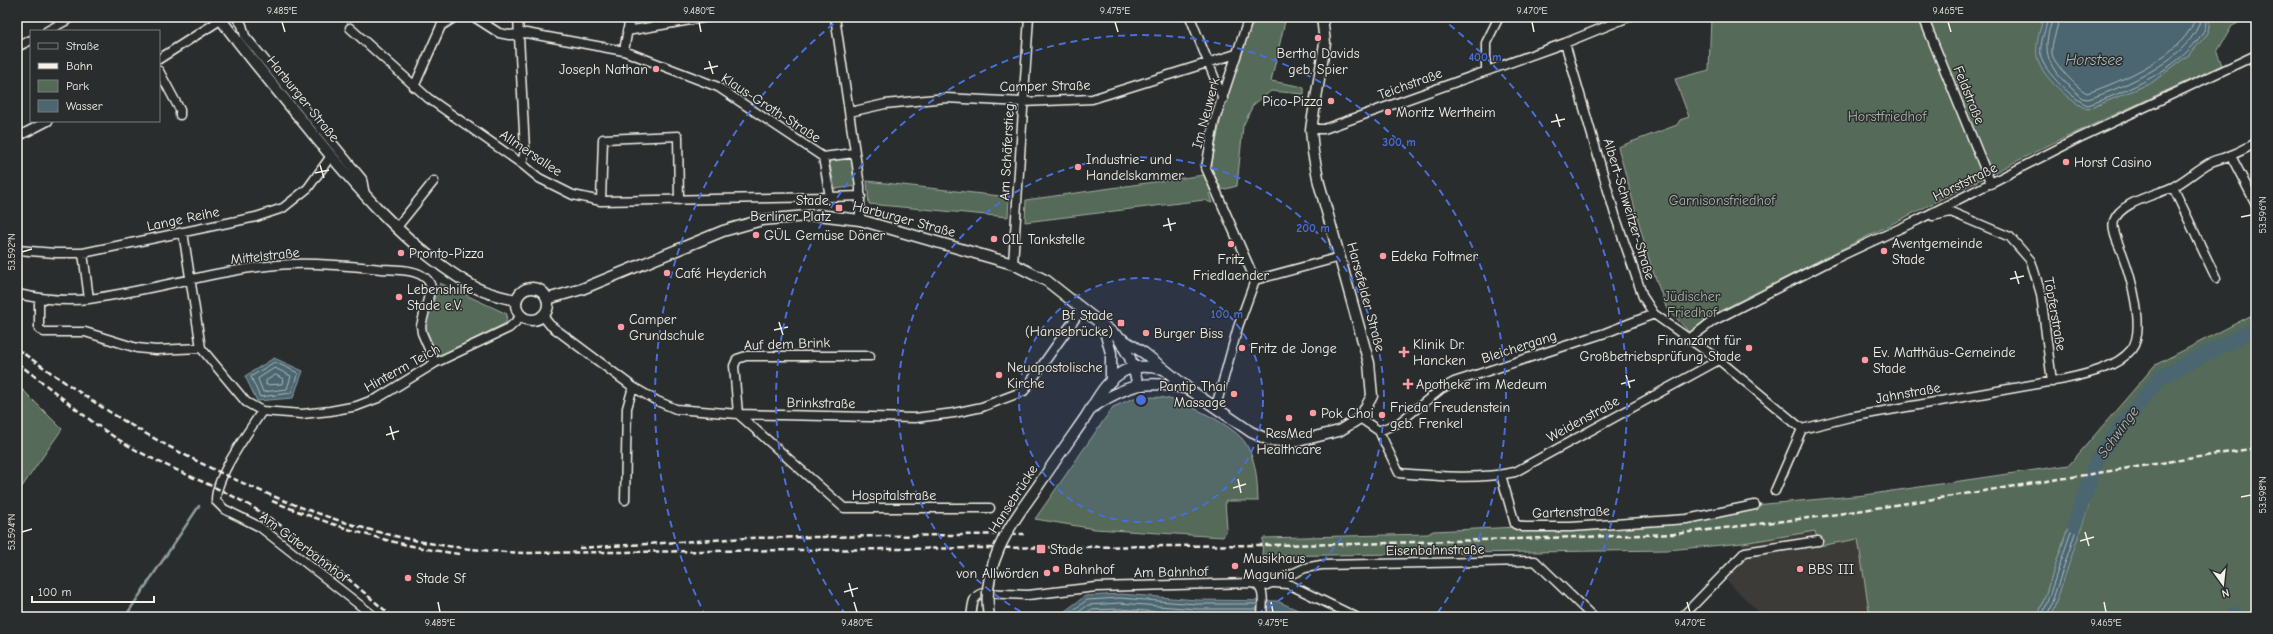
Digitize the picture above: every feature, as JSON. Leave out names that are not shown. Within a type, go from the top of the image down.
[{"type":"main road","name":"Harsefelder Straße","points":[[1294,442],[1339,431],[1360,418],[1372,396],[1369,363],[1318,183],[1313,152],[1311,129],[1325,43],[1322,17]]},
{"type":"main road","name":"Harburger Straße","points":[[222,18],[331,156],[365,195],[397,227],[440,264],[471,286],[492,295],[516,300]]},
{"type":"main road","name":"Harburger Straße","points":[[547,299],[582,288],[723,231],[762,220],[818,215],[860,220],[1014,264],[1047,281],[1114,334],[1144,353],[1190,390],[1216,406],[1251,432],[1269,440],[1294,442]]},
{"type":"main road","points":[[531,288],[541,291],[547,299],[547,308],[542,315],[530,319],[522,316],[518,311],[516,300],[522,292],[531,288]]},
{"type":"main road","points":[[1103,325],[1111,348],[1111,380]]},
{"type":"main road","name":"Harburger Straße","points":[[1114,334],[1138,367]]},
{"type":"main road","name":"Harburger Straße","points":[[1144,353],[1138,367],[1138,384],[1154,383],[1190,390]]},
{"type":"main road","points":[[1138,367],[1165,369]]},
{"type":"main road","name":"Hansebrücke","points":[[989,617],[988,590],[995,556],[1007,531],[1092,408],[1099,393],[1111,380],[1138,367]]},
{"type":"main road","name":"Hansebrücke","points":[[1092,408],[1112,394],[1138,384]]},
{"type":"street","points":[[49,30],[73,17]]},
{"type":"street","name":"Harburger Straße","points":[[236,17],[242,25],[245,36],[362,179],[365,195]]},
{"type":"street","points":[[414,87],[441,26],[455,17]]},
{"type":"street","name":"Klaus-Groth-Straße","points":[[474,17],[499,33],[508,36],[526,33],[624,51],[718,86],[823,157]]},
{"type":"street","points":[[518,17],[525,150],[522,164]]},
{"type":"street","points":[[624,51],[630,17]]},
{"type":"street","points":[[627,31],[708,17]]},
{"type":"street","points":[[835,17],[861,196],[860,220]]},
{"type":"street","name":"Am Schäferstieg","points":[[1014,264],[1022,102],[1029,17]]},
{"type":"street","points":[[1190,17],[1223,99]]},
{"type":"street","name":"Im Neuwerk","points":[[1249,17],[1214,123],[1206,168],[1255,280]]},
{"type":"street","points":[[1486,70],[1486,43],[1499,17]]},
{"type":"street","name":"Teichstraße","points":[[1311,129],[1324,129],[1564,43],[1629,17]]},
{"type":"street","name":"Feldstraße","points":[[1923,17],[1990,184]]},
{"type":"street","points":[[160,58],[222,18]]},
{"type":"street","name":"Allmersallee","points":[[350,28],[414,87],[522,164],[539,178],[573,195],[601,201],[861,196]]},
{"type":"street","points":[[17,48],[30,41]]},
{"type":"street","name":"Albert-Schweitzer-Straße","points":[[1564,43],[1616,218],[1643,297],[1654,314],[1719,360],[1802,429]]},
{"type":"street","name":"Camper Straße","points":[[850,112],[885,104],[946,98],[1022,102],[1092,99],[1236,54]]},
{"type":"street","name":"Horststraße","points":[[1689,339],[1713,321],[1834,259],[1918,220],[2079,138],[2256,55]]},
{"type":"street","points":[[160,73],[180,110],[180,115]]},
{"type":"street","points":[[17,137],[46,122]]},
{"type":"street","points":[[601,201],[603,139],[678,136],[679,200]]},
{"type":"street","name":"Jahnstraße","points":[[1802,429],[1850,417],[2052,382],[2089,374],[2122,358],[2136,343],[2138,332],[2135,300],[2124,257],[2113,228],[2114,221],[2121,210],[2147,196],[2173,187],[2211,162],[2231,156],[2256,143]]},
{"type":"street","points":[[830,196],[823,157],[854,153]]},
{"type":"street","name":"Lange Reihe","points":[[17,250],[56,253],[83,253],[256,217],[283,208],[308,188],[331,156]]},
{"type":"street","points":[[2231,156],[2256,204]]},
{"type":"street","points":[[397,227],[434,181]]},
{"type":"street","points":[[2173,187],[2216,278]]},
{"type":"street","name":"Töpferstraße","points":[[1918,220],[1951,212],[2010,237],[2031,261],[2041,294],[2052,382]]},
{"type":"street","points":[[39,299],[38,324],[39,329],[44,332],[85,332],[137,348],[156,350],[201,348],[183,232]]},
{"type":"street","points":[[83,253],[89,299]]},
{"type":"street","points":[[1216,406],[1238,327],[1255,280],[1340,257]]},
{"type":"street","name":"Mittelstraße","points":[[17,294],[39,299],[58,301],[89,299],[246,269],[292,264],[336,265],[403,271],[423,275],[430,282],[431,287],[421,326],[422,333],[435,363]]},
{"type":"street","name":"Brinkstraße","points":[[542,315],[550,325],[633,387],[657,402],[676,409],[738,414],[920,417],[954,414],[982,407],[1024,391],[1082,308]]},
{"type":"street","name":"Bleichergang","points":[[1379,431],[1400,422],[1441,389],[1454,382],[1605,333],[1654,314]]},
{"type":"street","name":"Hinterm Teich","points":[[201,348],[246,402],[262,411],[302,414],[357,406],[378,398],[435,363],[510,328],[522,316]]},
{"type":"street","name":"Auf dem Brink","points":[[738,414],[734,366],[737,359],[746,356],[870,356]]},
{"type":"street","name":"Weidenstraße","points":[[1501,475],[1515,472],[1719,360]]},
{"type":"street","points":[[625,500],[627,408],[633,387]]},
{"type":"street","name":"Am Güterbahnhof","points":[[262,411],[230,461],[215,494],[216,501],[224,509],[260,527],[375,617]]},
{"type":"street","name":"Hospitalstraße","points":[[738,414],[844,508],[990,508]]},
{"type":"street","points":[[1360,418],[1379,431],[1399,473],[1429,476],[1501,475]]},
{"type":"street","points":[[1775,492],[1802,429]]},
{"type":"street","name":"Gartenstraße","points":[[1501,475],[1516,524],[1523,527],[1571,527],[1688,519],[1755,505]]},
{"type":"street","points":[[1682,617],[1745,552],[1818,541]]},
{"type":"street","name":"Eisenbahnstraße","points":[[1260,588],[1305,568],[1321,565],[1535,562],[1593,617]]},
{"type":"street","name":"Am Bahnhof","points":[[971,617],[974,599],[977,594],[982,593],[1028,595],[1096,587],[1252,583],[1260,588]]},
{"type":"street","points":[[1273,583],[1288,584],[1356,617]]},
{"type":"street","points":[[1260,588],[1262,596],[1262,617]]},
{"type":"shaded area","name":"BBS III","points":[[1815,531],[1819,546],[1858,539],[1870,617],[1764,617],[1726,580],[1747,559],[1743,543]]},
{"type":"green space","points":[[1253,17],[1286,17],[1271,81],[1304,87],[1304,94],[1271,91],[1253,105],[1243,126],[1237,186],[1222,190],[1211,168],[1224,101]]},
{"type":"green space","points":[[1711,17],[2044,17],[2039,35],[2038,50],[2040,62],[2045,72],[2052,80],[2088,109],[2151,83],[2190,54],[2208,33],[2210,17],[2251,17],[2232,26],[2217,52],[2222,65],[2051,144],[1834,253],[1710,316],[1690,333],[1666,307],[1650,263],[1618,147],[1677,125],[1680,120],[1689,117],[1675,79],[1709,70]]},
{"type":"green space","points":[[851,157],[857,186],[835,189],[829,160]]},
{"type":"green space","points":[[1204,175],[1212,193],[1209,194],[1212,203],[1204,200],[1025,222],[1026,200]]},
{"type":"green space","points":[[867,181],[1009,197],[1008,217],[869,204]]},
{"type":"green space","points":[[440,283],[507,314],[506,323],[438,357],[424,326]]},
{"type":"green space","points":[[2256,313],[2256,617],[2051,617],[2088,505],[2081,506],[2076,504],[2038,617],[1870,617],[1858,539],[1819,546],[1815,531],[1743,543],[1668,550],[1262,556],[1263,538],[1428,534],[1433,531],[1687,519],[1755,505],[1865,495],[2069,465],[2155,365]]},
{"type":"green space","points":[[17,384],[62,429],[17,494]]},
{"type":"green space","points":[[1161,397],[1185,404],[1232,430],[1246,444],[1250,451],[1257,479],[1258,501],[1225,501],[1227,529],[1223,537],[1095,529],[1035,519],[1113,407],[1134,398]]},
{"type":"water","name":"Horstsee","points":[[2044,17],[2210,17],[2208,33],[2190,54],[2151,83],[2088,109],[2074,102],[2058,88],[2050,80],[2039,64],[2037,57],[2037,42]]},
{"type":"water","points":[[274,358],[303,371],[293,398],[257,401],[245,376]]},
{"type":"water","points":[[2076,504],[2081,506],[2089,505],[2051,617],[2038,617]]},
{"type":"water","points":[[1121,594],[1197,600],[1277,601],[1314,617],[1057,617],[1085,596]]},
{"type":"waterway","name":"Schwinge","points":[[2074,525],[2098,457],[2159,378],[2256,328]]},
{"type":"waterway","points":[[125,617],[199,506]]},
{"type":"railway","points":[[17,349],[91,400],[136,428],[232,478],[300,507],[370,530],[404,538],[464,548],[524,553],[1355,544],[1674,534],[1825,516],[2256,448]]},
{"type":"railway","points":[[17,363],[96,424],[124,443],[139,452],[232,496],[267,516],[322,557],[393,617]]},
{"type":"railway","points":[[272,501],[318,519],[364,534],[411,546],[460,554]]},
{"type":"railway","points":[[579,548],[747,538],[1024,534]]},
{"type":"place","name":"Bertha Davids geb. Spier","points":[[1318,38]]},
{"type":"place","name":"Joseph Nathan","points":[[656,69]]},
{"type":"place","name":"Pico-Pizza","points":[[1331,101]]},
{"type":"place","name":"Moritz Wertheim","points":[[1388,112]]},
{"type":"place","name":"Horst Casino","points":[[2066,162]]},
{"type":"place","name":"Industrie- und Handelskammer","points":[[1078,167]]},
{"type":"place","name":"Stade, Berliner Platz","points":[[839,208]]},
{"type":"place","name":"GÜL Gemüse Döner","points":[[756,235]]},
{"type":"place","name":"OIL Tankstelle","points":[[994,239]]},
{"type":"place","name":"Fritz Friedlaender","points":[[1231,244]]},
{"type":"place","name":"Aventgemeinde Stade","points":[[1884,251]]},
{"type":"place","name":"Pronto-Pizza","points":[[401,253]]},
{"type":"place","name":"Edeka Foltmer","points":[[1383,256]]},
{"type":"place","name":"Café Heyderich","points":[[667,273]]},
{"type":"place","name":"Lebenshilfe Stade e.V.","points":[[399,297]]},
{"type":"place","name":"Bf. Stade (Hansebrücke)","points":[[1121,323]]},
{"type":"place","name":"Camper Grundschule","points":[[621,327]]},
{"type":"place","name":"Burger Biss","points":[[1146,333]]},
{"type":"place","name":"Fritz de Jonge","points":[[1242,348]]},
{"type":"place","name":"Finanzamt für Großbetriebsprüfung Stade","points":[[1749,348]]},
{"type":"place","name":"Klinik Dr. Hancken","points":[[1404,352]]},
{"type":"place","name":"Ev. Matthäus-Gemeinde Stade","points":[[1865,360]]},
{"type":"place","name":"Neuapostolische Kirche","points":[[999,375]]},
{"type":"place","name":"Apotheke im Medeum","points":[[1408,384]]},
{"type":"place","name":"Pantip Thai Massage","points":[[1234,394]]},
{"type":"place","name":"Pok Choi","points":[[1313,413]]},
{"type":"place","name":"Frieda Freudenstein geb. Frenkel","points":[[1382,415]]},
{"type":"place","name":"ResMed Healthcare","points":[[1289,418]]},
{"type":"place","name":"Stade","points":[[1041,549]]},
{"type":"place","name":"Musikhaus Magunia","points":[[1235,566]]},
{"type":"place","name":"Bahnhof","points":[[1056,569]]},
{"type":"place","name":"BBS III","points":[[1800,569]]},
{"type":"place","name":"von Allwörden","points":[[1047,573]]},
{"type":"place","name":"Stade Sf","points":[[408,578]]},
{"type":"park label","name":"Horstfriedhof","points":[[1887,116]]},
{"type":"park label","name":"Garnisonsfriedhof","points":[[1722,200]]},
{"type":"park label","name":"Jüdischer Friedhof","points":[[1692,304]]}]
